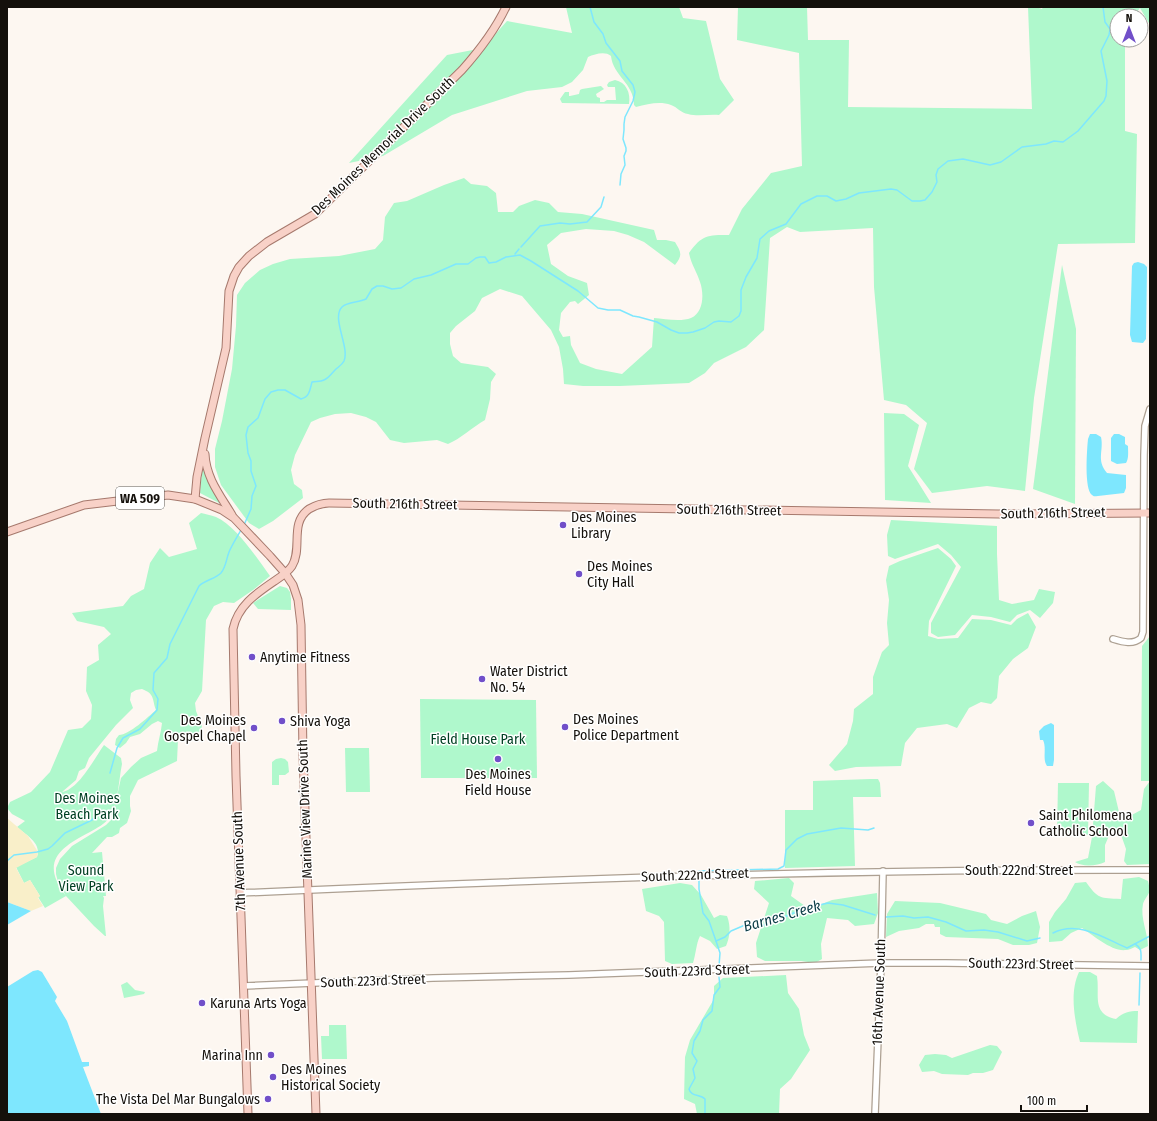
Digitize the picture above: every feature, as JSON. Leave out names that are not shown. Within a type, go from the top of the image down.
[{"type":"main road","name":"Des Moines Memorial Drive South","points":[[195,499],[197,477],[205,438],[226,348],[229,291],[231,283],[239,267],[249,256],[267,242],[315,214],[462,70],[476,54],[490,34],[506,7]]},
{"type":"main road","points":[[205,438],[205,461],[207,471],[217,492],[234,518]]},
{"type":"main road","name":"WA 509","points":[[7,532],[84,505],[173,495],[195,499]]},
{"type":"main road","name":"Marine View Drive South","points":[[195,499],[222,510],[234,518],[285,573],[293,585],[297,596],[300,616],[301,699],[316,1114]]},
{"type":"main road","name":"South 216th Street","points":[[285,573],[291,568],[296,558],[298,523],[306,511],[319,504],[329,503],[999,514],[1085,512],[1147,513]]},
{"type":"main road","name":"7th Avenue South","points":[[248,1114],[232,637],[234,623],[241,609],[249,600],[285,573]]},
{"type":"street","points":[[1113,639],[1129,642],[1138,640],[1141,638],[1143,632],[1147,513],[1145,426],[1150,409]]},
{"type":"street","name":"South 222nd Street","points":[[240,893],[432,884],[693,875],[883,871],[1150,870]]},
{"type":"street","name":"16th Avenue South","points":[[875,1114],[883,871]]},
{"type":"street","name":"South 223rd Street","points":[[244,986],[433,978],[698,971],[881,964],[954,963],[1150,966]]},
{"type":"green space","points":[[566,7],[679,7],[683,18],[706,21],[720,79],[734,100],[719,115],[692,115],[671,105],[663,103],[636,107],[634,105],[631,91],[615,69],[611,56],[609,54],[600,54],[588,57],[583,70],[572,82],[562,87],[527,91],[452,115],[383,156],[349,163],[447,55],[483,48],[507,21],[572,33]]},
{"type":"green space","points":[[738,7],[807,7],[808,40],[849,40],[848,107],[1032,109],[1028,7],[1039,7],[1042,9],[1043,7],[1150,7],[1150,25],[1149,8],[1109,8],[1109,48],[1125,48],[1125,131],[1137,134],[1135,243],[1058,244],[1034,398],[1025,491],[987,486],[932,493],[914,469],[927,423],[906,405],[884,400],[874,287],[873,228],[800,232],[787,227],[770,238],[764,330],[746,347],[714,363],[705,373],[689,383],[620,386],[583,386],[564,384],[559,347],[551,330],[522,296],[500,289],[482,298],[475,311],[456,326],[450,333],[450,344],[453,356],[461,363],[488,367],[496,374],[491,382],[490,399],[485,420],[448,444],[437,440],[404,443],[390,440],[376,422],[366,417],[351,413],[335,414],[320,418],[311,422],[295,455],[291,470],[294,484],[302,490],[303,498],[273,521],[259,529],[249,523],[221,485],[215,467],[215,449],[232,369],[237,295],[245,283],[260,270],[290,259],[339,256],[375,249],[383,240],[385,217],[394,203],[407,201],[464,178],[471,184],[487,186],[496,193],[498,212],[513,212],[519,206],[535,200],[549,203],[558,212],[582,214],[654,230],[657,240],[675,242],[679,248],[680,256],[675,265],[644,242],[614,231],[586,229],[561,233],[547,245],[551,264],[568,276],[587,283],[589,295],[578,304],[575,301],[570,302],[561,313],[559,330],[563,337],[570,336],[571,345],[580,363],[596,369],[622,374],[652,347],[654,318],[683,320],[691,318],[701,307],[702,291],[700,282],[689,253],[702,239],[706,237],[715,235],[729,235],[742,209],[771,173],[802,166],[799,53],[737,40]]},
{"type":"green space","points":[[615,80],[622,83],[627,89],[629,104],[562,103],[560,99],[565,92],[569,92],[570,96],[579,94],[580,90],[582,89],[601,86],[604,89],[596,94],[597,97],[600,98],[600,102],[616,100],[615,87],[608,87],[607,85],[609,82]]},
{"type":"green space","points":[[1062,265],[1076,329],[1075,504],[1033,489]]},
{"type":"green space","points":[[884,413],[904,414],[919,425],[908,466],[931,503],[885,500]]},
{"type":"green space","points":[[203,459],[223,505],[200,493]]},
{"type":"green space","points":[[201,513],[224,521],[246,543],[270,576],[234,603],[223,602],[214,606],[206,620],[202,691],[195,703],[196,711],[202,726],[200,732],[178,740],[177,761],[138,780],[130,796],[131,811],[127,823],[120,828],[119,833],[112,837],[107,837],[92,853],[102,852],[106,896],[103,896],[105,936],[66,896],[45,908],[38,897],[40,896],[30,880],[24,883],[16,867],[37,857],[38,852],[35,843],[17,827],[25,821],[12,814],[7,808],[10,802],[31,792],[50,772],[68,730],[82,728],[91,719],[92,705],[86,691],[87,667],[99,660],[98,645],[111,634],[104,627],[77,621],[72,613],[123,606],[131,596],[144,589],[150,563],[160,548],[169,557],[197,549],[189,523]],"holes":[[[142,689],[151,695],[156,710],[133,729],[119,735],[116,739],[115,745],[120,748],[130,737],[140,734],[158,721],[162,723],[157,751],[141,758],[121,778],[117,798],[122,764],[121,758],[104,745],[80,780],[68,790],[62,792],[76,780],[79,771],[85,768],[89,758],[116,725],[133,708],[130,700],[131,693]],[[116,799],[112,819],[106,825],[72,846],[60,859],[56,868],[56,874],[58,882],[66,896],[58,884],[54,874],[54,865],[57,857],[62,850],[70,844],[106,822],[113,812]]]},
{"type":"green space","points":[[891,520],[997,526],[999,600],[1012,604],[1034,600],[1039,589],[1055,592],[1053,603],[1040,618],[1030,610],[1017,615],[1010,622],[991,617],[972,615],[955,635],[938,637],[931,633],[931,623],[961,567],[951,555],[938,544],[895,559],[888,556],[887,535]]},
{"type":"green space","points":[[938,548],[951,559],[956,566],[929,621],[928,636],[938,639],[958,638],[972,619],[991,620],[1011,625],[1017,619],[1028,613],[1036,627],[1028,648],[1013,659],[999,676],[997,698],[991,704],[981,702],[969,708],[957,728],[947,724],[917,728],[905,743],[901,766],[856,767],[835,771],[829,765],[847,744],[853,721],[854,709],[873,694],[873,677],[882,652],[889,645],[887,623],[889,600],[886,580],[889,566]]},
{"type":"green space","points":[[280,586],[287,588],[290,592],[291,610],[258,609],[253,603]]},
{"type":"green space","points":[[1150,636],[1150,781],[1141,781],[1142,646]]},
{"type":"green space","name":"Field House Park","points":[[420,699],[536,700],[537,778],[421,778]]},
{"type":"green space","points":[[345,748],[369,748],[370,792],[346,792]]},
{"type":"green space","points":[[281,758],[288,762],[289,772],[285,775],[279,775],[279,785],[272,785],[272,762]]},
{"type":"green space","points":[[878,779],[880,783],[881,797],[853,797],[855,866],[785,868],[785,810],[813,810],[813,781]]},
{"type":"green space","points":[[1103,781],[1114,791],[1119,812],[1128,817],[1141,810],[1144,789],[1150,781],[1150,864],[1127,865],[1124,861],[1126,849],[1120,832],[1111,831],[1105,845],[1105,862],[1082,865],[1075,862],[1088,858],[1092,837],[1096,786]]},
{"type":"green space","points":[[1058,783],[1089,783],[1088,835],[1057,834]]},
{"type":"green space","points":[[1139,877],[1148,881],[1150,890],[1142,909],[1148,946],[1140,950],[1135,947],[1121,950],[1109,946],[1082,928],[1071,933],[1062,941],[1049,942],[1049,922],[1066,899],[1075,883],[1086,882],[1097,895],[1104,898],[1121,899],[1123,879]]},
{"type":"green space","points":[[789,878],[794,883],[791,896],[805,906],[814,907],[832,900],[877,893],[878,913],[874,924],[855,926],[848,920],[827,918],[821,944],[822,959],[815,963],[801,961],[765,961],[757,957],[756,943],[769,903],[754,889],[755,881]]},
{"type":"green space","points":[[680,883],[692,885],[701,895],[714,918],[720,915],[727,916],[729,935],[726,946],[717,949],[710,941],[700,936],[693,963],[672,964],[665,961],[664,922],[659,916],[646,911],[642,889]]},
{"type":"green space","points":[[895,901],[940,903],[986,914],[991,920],[1007,924],[1036,911],[1040,927],[1037,943],[1029,945],[1013,945],[998,939],[946,937],[940,934],[940,927],[935,927],[934,924],[926,924],[919,928],[899,931],[886,937],[887,914]]},
{"type":"green space","points":[[1079,972],[1090,972],[1097,976],[1098,1003],[1103,1013],[1116,1019],[1126,1013],[1138,1011],[1137,1043],[1080,1042],[1074,1007],[1074,989]]},
{"type":"green space","points":[[786,975],[788,993],[799,1009],[804,1035],[810,1050],[791,1079],[780,1089],[779,1114],[697,1114],[695,1104],[684,1099],[685,1057],[690,1040],[714,999],[714,986],[723,978]]},
{"type":"green space","points":[[127,982],[135,990],[145,992],[144,994],[124,998],[121,985]]},
{"type":"green space","points":[[329,1025],[346,1025],[347,1059],[322,1059],[321,1036],[329,1036]]},
{"type":"green space","points":[[990,1045],[997,1046],[1002,1052],[993,1070],[983,1073],[973,1073],[968,1075],[942,1074],[934,1071],[922,1072],[919,1065],[925,1055],[946,1055],[952,1058]]},
{"type":"sand","points":[[7,818],[28,836],[38,852],[37,857],[16,868],[24,883],[30,880],[40,896],[38,898],[43,906],[31,911],[7,902]]},
{"type":"water","points":[[1138,262],[1147,267],[1146,339],[1143,343],[1132,342],[1130,335],[1132,266],[1134,263]]},
{"type":"water","points":[[1090,434],[1096,434],[1101,437],[1101,460],[1107,473],[1126,475],[1126,488],[1124,493],[1093,496],[1089,491],[1087,477],[1087,451]]},
{"type":"water","points":[[1114,434],[1119,434],[1125,437],[1125,444],[1128,446],[1128,457],[1126,463],[1117,464],[1111,461],[1111,438]]},
{"type":"water","points":[[1051,723],[1054,725],[1054,760],[1053,766],[1047,766],[1045,760],[1045,746],[1043,740],[1040,740],[1039,731],[1044,726]]},
{"type":"water","points":[[7,902],[31,911],[7,925]]},
{"type":"water","points":[[38,970],[42,972],[57,997],[55,1001],[67,1021],[82,1062],[89,1062],[89,1066],[83,1067],[101,1114],[7,1114],[7,987],[33,971]]},
{"type":"waterway","points":[[590,7],[594,22],[603,34],[606,43],[620,61],[622,71],[633,85],[635,92],[633,101],[625,117],[623,139],[626,148],[624,156],[625,165],[621,174],[620,185]]},
{"type":"waterway","points":[[244,525],[251,509],[252,496],[256,486],[251,471],[251,461],[248,453],[246,435],[248,427],[258,418],[265,399],[271,392],[285,390],[301,399],[304,398],[309,392],[312,382],[326,379],[342,364],[344,361],[345,348],[339,325],[339,312],[344,305],[366,299],[372,289],[377,286],[392,289],[401,288],[414,279],[431,275],[456,264],[468,264],[476,258],[485,257],[489,263],[496,262],[506,257],[520,255],[578,291],[598,308],[620,310],[633,316],[657,322],[679,333],[693,332],[705,328],[714,322],[731,322],[739,316],[741,311],[741,290],[746,277],[757,258],[760,239],[769,231],[786,224],[801,204],[817,196],[827,196],[836,201],[846,199],[859,193],[891,189],[897,190],[912,201],[925,200],[932,192],[937,182],[936,175],[938,169],[948,161],[963,159],[990,165],[1001,162],[1022,147],[1046,144],[1054,141],[1063,142],[1078,131],[1104,101],[1106,96],[1107,81],[1101,51],[1109,35],[1110,29],[1105,22],[1103,7]]},
{"type":"waterway","points":[[521,247],[540,226],[560,223],[570,224],[587,222],[601,207],[604,197]]},
{"type":"waterway","points":[[515,254],[519,249]]},
{"type":"waterway","points":[[110,773],[117,748],[123,738],[140,729],[157,710],[158,699],[153,690],[154,673],[167,658],[170,644],[199,586],[216,577],[223,571],[230,549],[241,530]]},
{"type":"waterway","points":[[7,861],[14,855],[48,849],[65,833],[92,820],[100,811]]},
{"type":"waterway","points":[[699,874],[699,871],[778,869],[784,866],[786,850],[797,839],[807,834],[841,828],[868,830],[874,828]]},
{"type":"waterway","points":[[699,878],[699,889],[703,913],[709,921],[716,941]]},
{"type":"waterway","name":"Barnes Creek","points":[[719,966],[720,953],[716,941],[725,937],[731,931],[745,925],[765,925],[803,909],[828,903],[843,905],[875,915]]},
{"type":"waterway","name":"Barnes Creek","points":[[886,917],[928,917],[946,922],[966,931],[984,930],[998,932],[1027,941],[1040,938]]},
{"type":"waterway","name":"Barnes Creek","points":[[1053,933],[1072,928],[1081,929],[1100,935],[1127,948],[1150,936]]},
{"type":"waterway","points":[[1135,944],[1140,949],[1141,960]]},
{"type":"waterway","points":[[1139,1005],[1140,973]]},
{"type":"waterway","name":"Barnes Creek","points":[[705,1114],[705,1099],[690,1092],[689,1089],[695,1078],[693,1069],[697,1061],[692,1053],[694,1041],[700,1031],[703,1020],[712,1011],[714,995],[720,987],[719,977]]},
{"type":"place","name":"Des Moines Library","points":[[563,525]]},
{"type":"place","name":"Des Moines City Hall","points":[[579,574]]},
{"type":"place","name":"Anytime Fitness","points":[[252,657]]},
{"type":"place","name":"Water District No. 54","points":[[482,679]]},
{"type":"place","name":"Shiva Yoga","points":[[282,721]]},
{"type":"place","name":"Des Moines Police Department","points":[[565,727]]},
{"type":"place","name":"Des Moines Gospel Chapel","points":[[254,728]]},
{"type":"place","name":"Des Moines Field House","points":[[498,759]]},
{"type":"place","name":"Saint Philomena Catholic School","points":[[1031,823]]},
{"type":"place","name":"Karuna Arts Yoga","points":[[202,1003]]},
{"type":"place","name":"Marina Inn","points":[[271,1055]]},
{"type":"place","name":"Des Moines Historical Society","points":[[273,1077]]},
{"type":"place","name":"The Vista Del Mar Bungalows","points":[[268,1099]]},
{"type":"park label","name":"Des Moines Beach Park","points":[[87,806]]},
{"type":"park label","name":"Sound View Park","points":[[86,878]]}]
